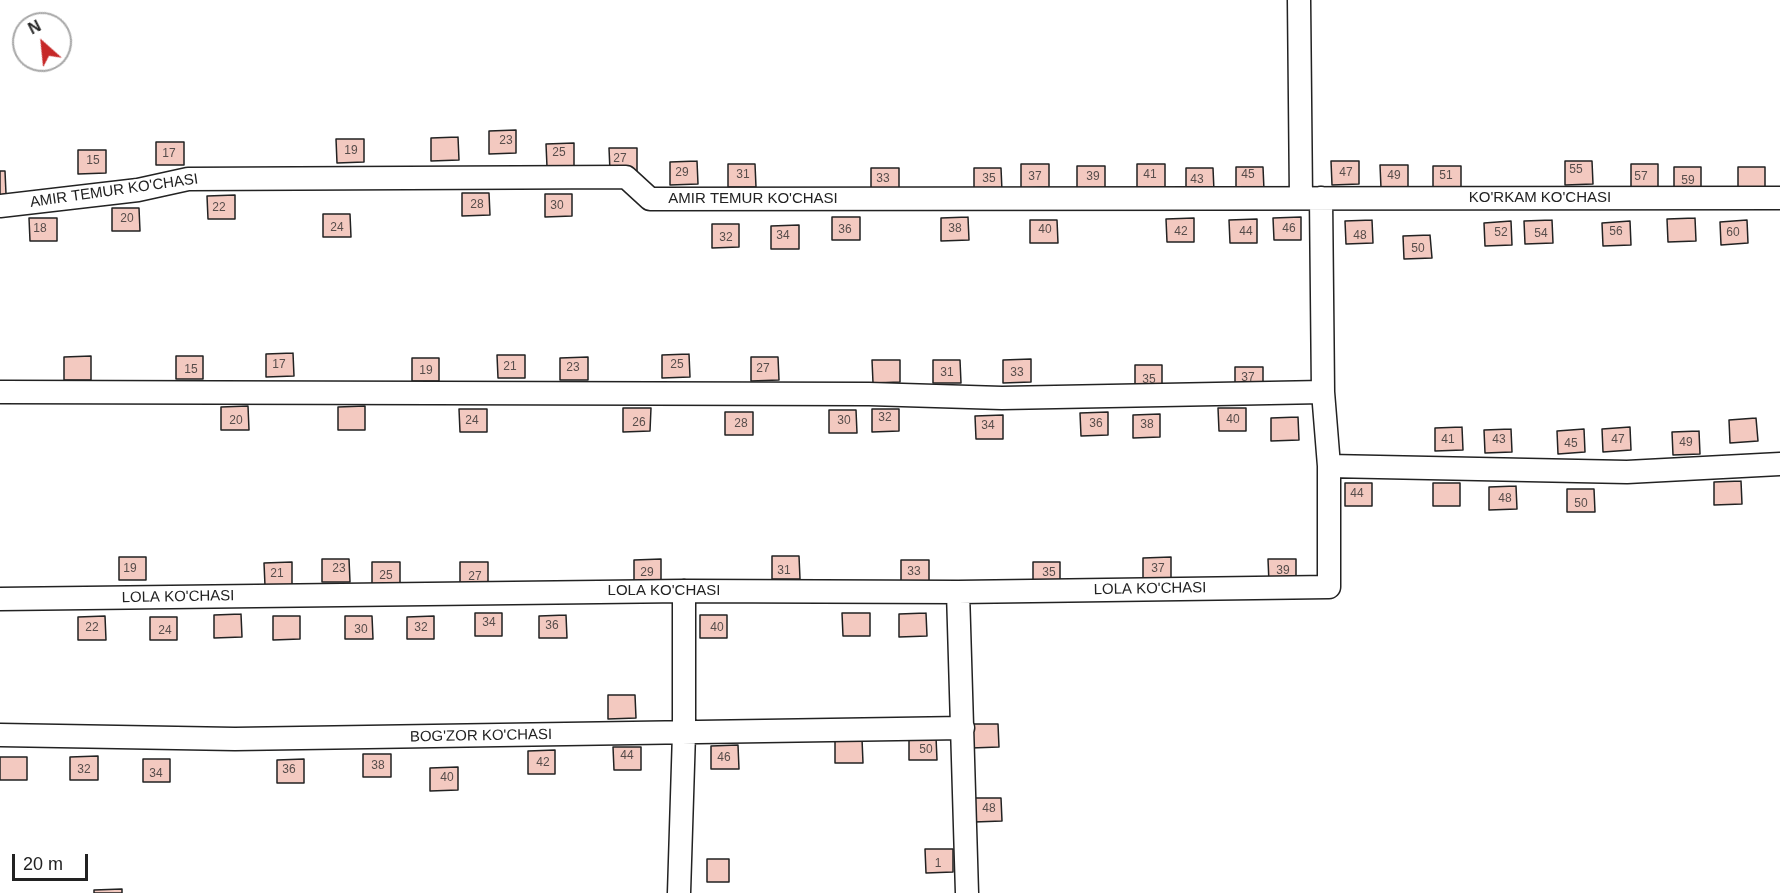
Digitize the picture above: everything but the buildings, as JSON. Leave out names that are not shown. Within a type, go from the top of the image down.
[{"type":"street","points":[[1299,0],[1329,466],[1627,472],[1780,464]]},
{"type":"street","name":"AMIR TEMUR KO'CHASI","points":[[0,206],[138,190],[188,179],[626,177],[650,199],[1311,198]]},
{"type":"street","name":"KO'RKAM KO'CHASI","points":[[1311,198],[1780,198]]},
{"type":"street","points":[[0,392],[869,394],[1002,398],[1323,392]]},
{"type":"street","name":"LOLA KO'CHASI","points":[[0,599],[684,591],[958,592],[1329,586],[1329,466]]},
{"type":"street","points":[[679,893],[684,733],[684,591]]},
{"type":"street","points":[[958,592],[967,893]]},
{"type":"street","name":"BOG'ZOR KO'CHASI","points":[[0,735],[235,739],[963,728]]}]
